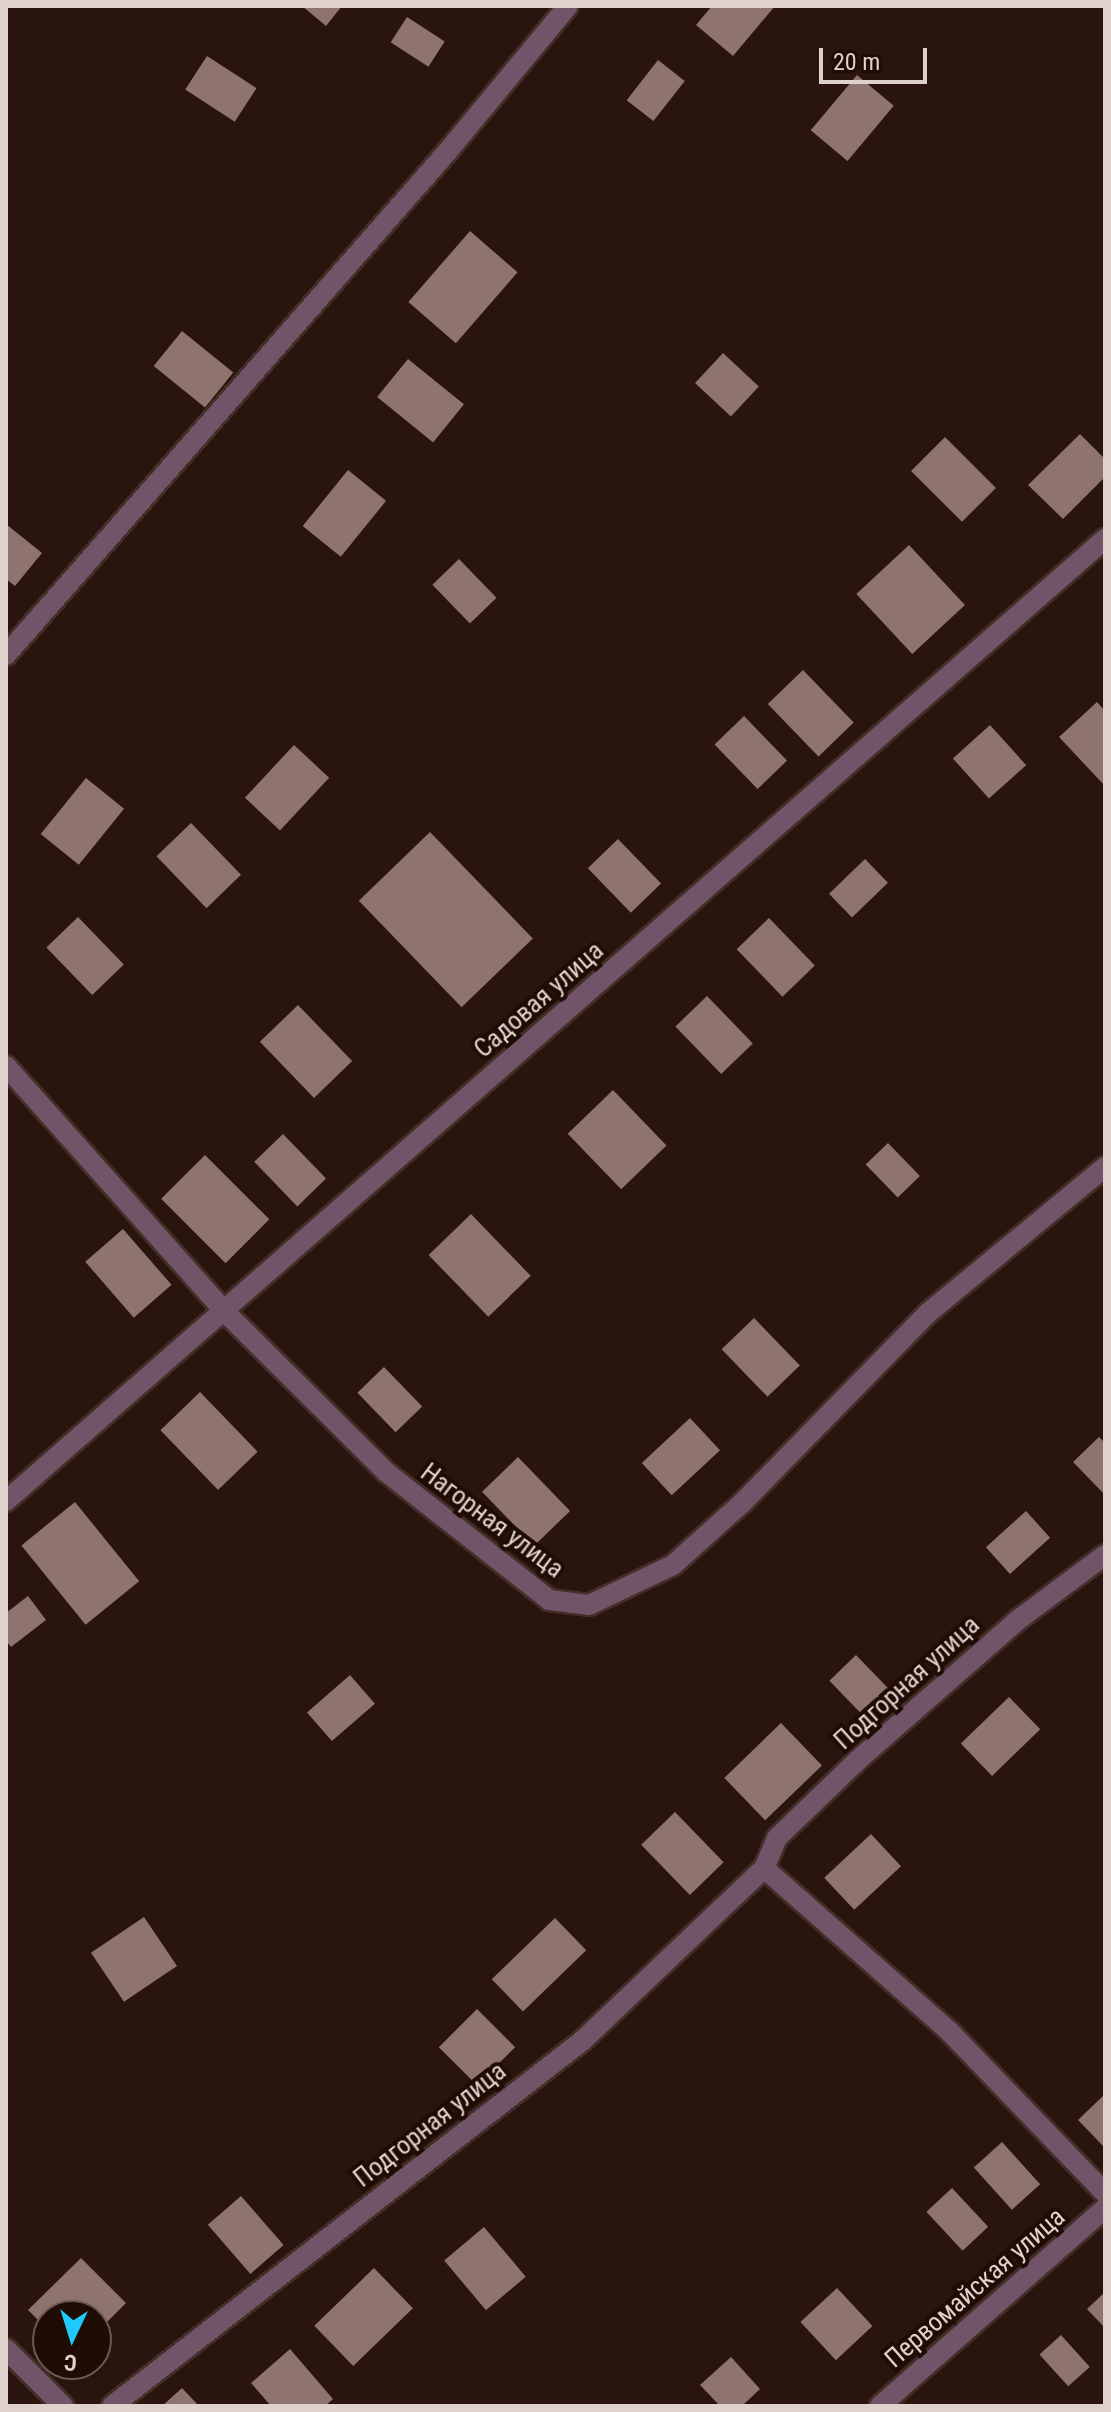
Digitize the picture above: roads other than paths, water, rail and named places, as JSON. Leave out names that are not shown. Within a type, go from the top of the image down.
[{"type":"street","points":[[6,655],[448,151],[568,6]]},
{"type":"street","name":"Садовая улица","points":[[6,1501],[1105,539]]},
{"type":"street","name":"Нагорная улица","points":[[6,1066],[225,1312],[386,1472],[549,1600],[589,1605],[673,1565],[742,1503],[928,1313],[1105,1167]]},
{"type":"street","name":"Подгорная улица","points":[[112,2406],[582,2041],[764,1868],[777,1838],[858,1760],[1019,1619],[1105,1555]]},
{"type":"street","points":[[764,1868],[949,2031],[1105,2193]]},
{"type":"street","name":"Первомайская улица","points":[[880,2406],[1105,2208]]},
{"type":"street","points":[[6,2349],[63,2406]]}]
